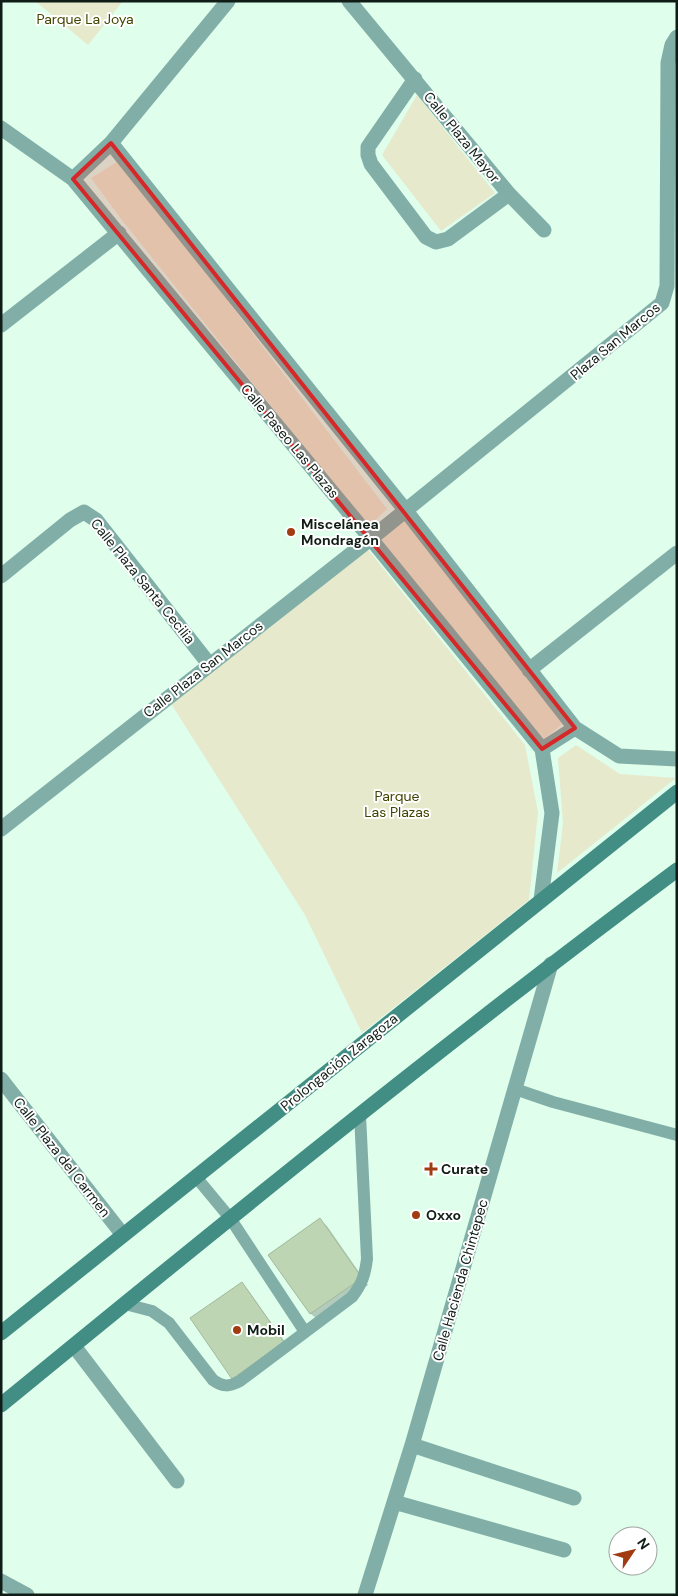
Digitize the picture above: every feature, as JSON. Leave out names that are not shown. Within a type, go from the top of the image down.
[{"type":"main road","name":"Prolongación Zaragoza","points":[[1,1333],[677,792]]},
{"type":"main road","points":[[1,1405],[230,1218],[360,1115],[551,964],[677,870]]},
{"type":"street","points":[[72,179],[111,143],[228,1]]},
{"type":"street","name":"Calle Plaza Mayor","points":[[349,1],[509,194],[544,230]]},
{"type":"street","name":"Plaza San Marcos","points":[[406,511],[662,303],[667,286],[668,62],[672,45],[677,38]]},
{"type":"street","name":"Calle Plaza Mayor","points":[[414,79],[368,147],[368,155],[371,164],[426,237],[436,242],[448,239],[509,194]]},
{"type":"street","name":"Calle Paseo Las Plazas","points":[[1,128],[72,179],[119,233],[542,749]]},
{"type":"street","points":[[111,143],[406,511],[575,728],[619,756],[677,759]]},
{"type":"street","points":[[1,325],[119,233]]},
{"type":"street","name":"Calle Plaza San Marcos","points":[[1,829],[406,511]]},
{"type":"street","name":"Calle Plaza Santa Cecilia","points":[[1,576],[70,520],[84,512],[96,520],[209,664]]},
{"type":"street","points":[[529,670],[677,553]]},
{"type":"street","points":[[541,900],[552,813],[542,749],[575,728]]},
{"type":"street","name":"Calle Hacienda Chintepec","points":[[365,1595],[412,1445],[551,964]]},
{"type":"street","name":"Calle Plaza del Carmen","points":[[4,1086],[123,1235]]},
{"type":"street","points":[[74,1346],[177,1481]]},
{"type":"street","points":[[412,1445],[574,1498]]},
{"type":"street","points":[[394,1502],[564,1550]]},
{"type":"street","points":[[1,1581],[27,1595]]},
{"type":"lane","points":[[515,1089],[553,1102],[677,1135]]},
{"type":"lane","points":[[125,1304],[152,1311],[169,1323],[213,1380],[222,1386],[232,1385],[240,1381],[352,1297],[365,1275],[367,1259],[360,1115]]},
{"type":"lane","points":[[196,1177],[230,1218],[305,1332]]},
{"type":"highlighted area","points":[[111,143],[575,728],[542,749],[73,179]]},
{"type":"green space","name":"Parque La Joya","points":[[35,1],[123,1],[88,45]]},
{"type":"green space","points":[[417,95],[495,193],[441,231],[382,155]]},
{"type":"green space","points":[[120,160],[387,509],[368,527],[121,219],[91,178]]},
{"type":"green space","points":[[405,516],[562,724],[544,739],[376,539]]},
{"type":"green space","name":"Parque Las Plazas","points":[[365,546],[525,745],[538,812],[529,900],[362,1033],[305,915],[170,702]]},
{"type":"green space","points":[[576,745],[620,774],[676,778],[557,873],[563,823],[558,758]]},
{"type":"building","name":"Mobil","points":[[320,1218],[362,1278],[310,1314],[268,1255]]},
{"type":"building","name":"Mobil","points":[[242,1282],[284,1342],[232,1379],[190,1318]]},
{"type":"place","name":"Miscelánea Mondragón","points":[[291,532]]},
{"type":"place","name":"Curate","points":[[431,1169]]},
{"type":"place","name":"Oxxo","points":[[416,1215]]},
{"type":"place","name":"Mobil","points":[[237,1330]]}]
